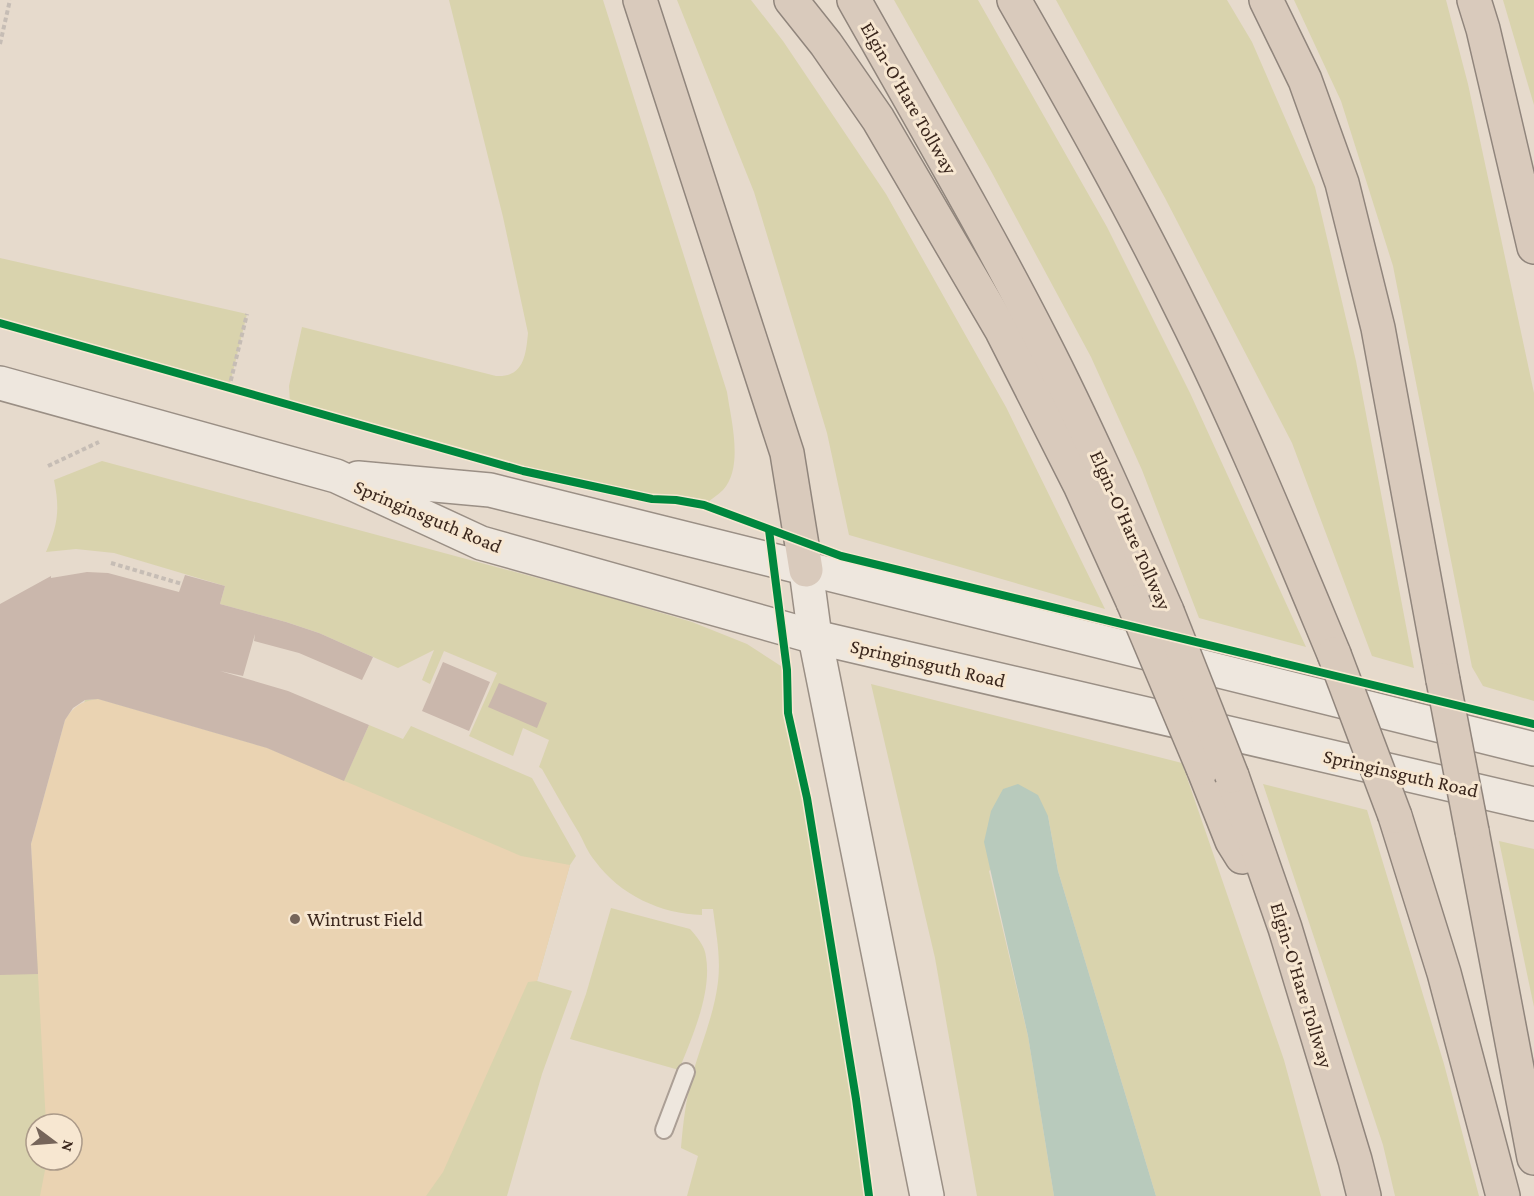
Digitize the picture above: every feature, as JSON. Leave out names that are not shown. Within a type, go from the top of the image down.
[{"type":"highway","points":[[640,0],[787,453],[806,570]]},
{"type":"highway","points":[[791,0],[826,44],[878,119],[1002,331],[1080,484],[1133,602],[1218,772]]},
{"type":"highway","name":"Elgin-O'Hare Tollway","points":[[854,0],[987,234],[1044,344],[1096,450],[1167,611],[1218,772],[1285,928],[1364,1196]]},
{"type":"highway","points":[[1014,0],[1128,204],[1184,314],[1258,471],[1334,654],[1395,816],[1444,973],[1503,1196]]},
{"type":"highway","points":[[1266,0],[1305,80],[1342,183],[1377,328],[1534,1158]]},
{"type":"highway","points":[[1474,0],[1483,29],[1534,247]]},
{"type":"street","name":"Springinsguth Road","points":[[0,383],[336,476],[481,543],[815,637],[1534,804]]},
{"type":"street","name":"Springinsguth Road","points":[[336,476],[490,490],[1534,749]]},
{"type":"street","points":[[806,570],[815,637],[927,1196]]},
{"type":"lane","points":[[663,1130],[686,1072]]},
{"type":"path","points":[[0,44],[10,0]]},
{"type":"path","points":[[229,388],[247,314]]},
{"type":"path","points":[[218,384],[239,390]]},
{"type":"path","points":[[48,466],[100,441]]},
{"type":"path","points":[[111,563],[182,584]]},
{"type":"shaded area","points":[[449,0],[603,0],[727,392],[733,429],[735,456],[733,469],[723,490],[704,505],[649,499],[558,480],[290,404],[289,386],[302,327],[496,376],[513,373],[522,363],[528,333],[503,217]]},
{"type":"shaded area","points":[[677,0],[751,0],[783,41],[886,194],[1006,407],[1105,609],[849,535],[827,433],[754,192]]},
{"type":"shaded area","points":[[894,0],[978,0],[1107,227],[1190,393],[1306,647],[1199,618],[1142,470],[1091,357],[991,171]]},
{"type":"shaded area","points":[[1056,0],[1227,0],[1252,42],[1315,187],[1356,361],[1414,668],[1372,656],[1292,443],[1165,198]]},
{"type":"shaded area","points":[[1294,0],[1446,0],[1468,84],[1534,393],[1534,701],[1483,686],[1472,667],[1393,266],[1341,101]]},
{"type":"shaded area","points":[[1503,0],[1534,0],[1534,105]]},
{"type":"shaded area","points":[[0,258],[247,314],[229,388],[0,323]]},
{"type":"shaded area","points":[[102,461],[608,597],[692,622],[747,644],[787,670],[788,713],[807,798],[856,1099],[869,1196],[687,1196],[698,1156],[681,1148],[685,1112],[692,1076],[716,994],[719,973],[713,909],[702,909],[702,915],[672,911],[657,906],[629,893],[605,873],[590,855],[539,767],[549,740],[523,728],[513,756],[469,736],[497,673],[444,651],[430,684],[422,680],[434,650],[398,668],[319,633],[220,604],[225,586],[114,553],[76,549],[46,552],[57,517],[54,480]]},
{"type":"shaded area","points":[[871,684],[1182,763],[1284,1060],[1321,1196],[1156,1196],[1058,871],[1048,816],[989,871],[1028,1036],[1054,1196],[977,1196],[935,958]]},
{"type":"shaded area","name":"Wintrust Field","points":[[98,699],[267,748],[344,780],[369,725],[403,739],[411,726],[532,778],[576,856],[570,865],[537,981],[572,991],[542,1074],[507,1196],[0,1196],[0,975],[85,700]]},
{"type":"shaded area","points":[[1018,784],[1038,795],[1048,816],[1058,871],[1156,1196],[1054,1196],[1028,1036],[984,842],[991,811],[1003,789]]},
{"type":"shaded area","points":[[1263,784],[1367,810],[1444,1064],[1479,1196],[1395,1196],[1383,1145]]},
{"type":"shaded area","points":[[1499,841],[1534,849],[1534,1007]]},
{"type":"shaded area","points":[[611,908],[690,929],[704,949],[707,971],[704,1000],[679,1070],[570,1039],[586,994]]},
{"type":"sand","name":"Wintrust Field","points":[[98,699],[267,748],[521,856],[570,865],[537,981],[528,982],[443,1172],[426,1196],[40,1196],[45,1172],[84,1172],[84,1112],[45,1112],[31,844],[65,720],[72,711],[87,701]]},
{"type":"building","points":[[87,572],[108,573],[179,592],[185,575],[225,586],[220,604],[319,633],[373,657],[362,680],[299,653],[254,641],[255,634],[243,676],[220,671],[288,691],[369,725],[344,781],[267,748],[98,699],[85,700],[73,708],[65,720],[31,844],[38,974],[0,975],[0,604],[51,576],[51,578]]},
{"type":"building","points":[[443,662],[490,682],[469,731],[422,711]]},
{"type":"building","points":[[499,683],[547,703],[537,728],[488,707]]},
{"type":"cycle path","points":[[0,323],[523,471],[652,499],[704,505],[841,556],[1534,724]]},
{"type":"cycle path","points":[[769,530],[787,670],[788,713],[807,798],[856,1099],[869,1196]]},
{"type":"place","name":"Wintrust Field","points":[[295,919]]}]
